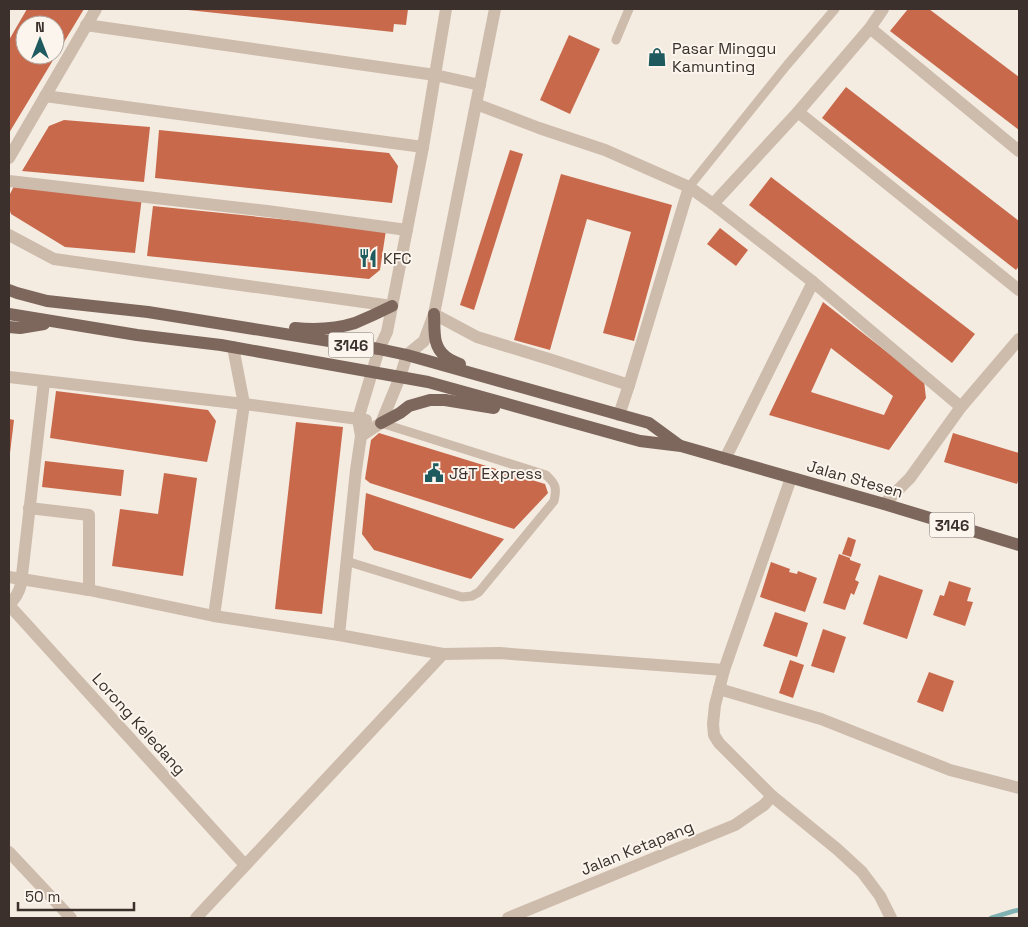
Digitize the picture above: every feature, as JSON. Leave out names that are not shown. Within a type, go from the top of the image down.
[{"type":"main road","name":"3146","points":[[12,290],[47,301],[148,312],[407,355],[650,423],[681,446]]},
{"type":"main road","points":[[203,321],[311,330],[355,323],[392,306]]},
{"type":"main road","name":"3146","points":[[9,314],[137,335],[233,347],[428,382],[640,441],[681,446]]},
{"type":"main road","points":[[434,314],[435,342],[440,351],[446,357],[478,374]]},
{"type":"main road","points":[[9,327],[20,328],[58,322]]},
{"type":"main road","points":[[381,423],[409,406],[430,400],[445,400],[556,418]]},
{"type":"main road","name":"Jalan Stesen","points":[[681,446],[1019,545]]},
{"type":"street","points":[[9,158],[96,9]]},
{"type":"street","points":[[339,636],[361,436],[358,419],[371,372],[387,332],[423,147],[446,9]]},
{"type":"street","points":[[361,436],[381,423],[407,355],[424,341],[434,314],[495,9]]},
{"type":"street","points":[[713,204],[798,112],[884,9]]},
{"type":"street","points":[[86,25],[435,75],[480,85]]},
{"type":"street","points":[[870,28],[1019,151]]},
{"type":"street","points":[[45,96],[423,147]]},
{"type":"street","points":[[476,104],[605,150],[689,187],[813,282],[961,407]]},
{"type":"street","points":[[798,112],[1019,290]]},
{"type":"street","points":[[9,181],[267,211],[407,230]]},
{"type":"street","points":[[619,415],[689,187]]},
{"type":"street","points":[[9,235],[54,259],[392,306]]},
{"type":"street","points":[[725,459],[813,282]]},
{"type":"street","points":[[434,314],[477,337],[629,386]]},
{"type":"street","points":[[884,504],[910,478],[961,407],[1019,339]]},
{"type":"street","points":[[214,616],[244,404],[233,347]]},
{"type":"street","points":[[9,377],[244,404],[381,423]]},
{"type":"street","points":[[9,605],[20,591],[15,578],[29,508],[44,382]]},
{"type":"street","points":[[791,478],[724,670],[714,705],[714,735],[719,743],[772,796],[862,872],[880,896],[891,918]]},
{"type":"street","points":[[29,508],[89,515],[89,590]]},
{"type":"street","points":[[15,578],[89,590],[214,616],[443,654],[499,653],[724,670]]},
{"type":"street","name":"Lorong Keledang","points":[[9,605],[245,865]]},
{"type":"street","points":[[196,918],[443,654]]},
{"type":"street","points":[[719,688],[821,719],[950,770],[1019,788]]},
{"type":"street","name":"Jalan Ketapang","points":[[508,918],[735,826],[764,805],[772,796]]},
{"type":"street","points":[[9,852],[71,918]]},
{"type":"lane","points":[[616,40],[629,9]]},
{"type":"lane","points":[[689,187],[786,65],[835,9]]},
{"type":"lane","points":[[346,561],[462,597],[472,596],[479,592],[554,501],[556,491],[554,482],[546,475],[381,423]]},
{"type":"building","points":[[27,9],[84,9],[65,40],[65,15],[24,15]]},
{"type":"building","points":[[188,9],[408,9],[406,25],[394,24],[393,32]]},
{"type":"building","points":[[908,9],[929,9],[1019,77],[1019,130],[890,31]]},
{"type":"building","points":[[15,30],[15,65],[50,65],[9,133],[9,40]]},
{"type":"building","points":[[569,35],[600,49],[570,114],[540,100]]},
{"type":"building","points":[[846,87],[1019,221],[1019,266],[1016,270],[822,118]]},
{"type":"building","points":[[64,120],[150,127],[144,182],[22,171],[49,126]]},
{"type":"building","points":[[159,130],[389,153],[398,166],[392,203],[155,178]]},
{"type":"building","points":[[510,150],[523,154],[474,310],[460,305]]},
{"type":"building","points":[[561,174],[672,205],[634,341],[603,333],[631,232],[587,219],[550,350],[514,340]]},
{"type":"building","points":[[771,177],[975,334],[952,363],[749,205]]},
{"type":"building","points":[[15,184],[142,197],[135,253],[65,247],[11,214],[9,196]]},
{"type":"building","points":[[153,206],[386,230],[380,270],[369,279],[147,256]]},
{"type":"building","points":[[720,228],[748,250],[736,266],[707,244]]},
{"type":"building","points":[[823,302],[924,381],[926,398],[889,450],[769,415]],"holes":[[[831,348],[893,396],[884,415],[811,392]]]},
{"type":"building","points":[[56,391],[208,410],[216,421],[207,462],[50,438]]},
{"type":"building","points":[[9,419],[14,420],[10,453],[9,453]]},
{"type":"building","points":[[296,422],[343,427],[322,614],[275,609]]},
{"type":"building","points":[[379,433],[545,484],[548,493],[514,529],[370,483],[365,479],[371,440]]},
{"type":"building","points":[[953,433],[1019,453],[1019,478],[1017,484],[944,462]]},
{"type":"building","points":[[45,461],[124,470],[121,496],[42,487]]},
{"type":"building","points":[[164,473],[197,478],[183,576],[112,566],[120,509],[158,514]]},
{"type":"building","points":[[366,493],[504,539],[471,579],[374,550],[362,534]]},
{"type":"building","points":[[848,537],[856,540],[851,557],[842,554]]},
{"type":"building","points":[[839,554],[861,564],[855,580],[859,582],[854,595],[851,593],[845,610],[823,603]]},
{"type":"building","points":[[771,562],[790,569],[789,572],[797,574],[798,571],[817,578],[805,612],[760,597]]},
{"type":"building","points":[[879,575],[923,590],[907,639],[863,624]]},
{"type":"building","points":[[949,581],[971,588],[967,601],[973,602],[965,626],[933,615],[940,595],[944,596]]},
{"type":"building","points":[[775,612],[808,623],[797,657],[763,646]]},
{"type":"building","points":[[823,629],[846,637],[834,673],[811,666]]},
{"type":"building","points":[[790,660],[804,665],[793,698],[779,693]]},
{"type":"building","points":[[929,672],[954,681],[943,712],[917,702]]},
{"type":"waterway","points":[[991,918],[1019,910]]},
{"type":"place","name":"Pasar Minggu Kamunting","points":[[657,57]]},
{"type":"place","name":"KFC","points":[[368,258]]},
{"type":"place","name":"J&T Express","points":[[434,473]]}]
